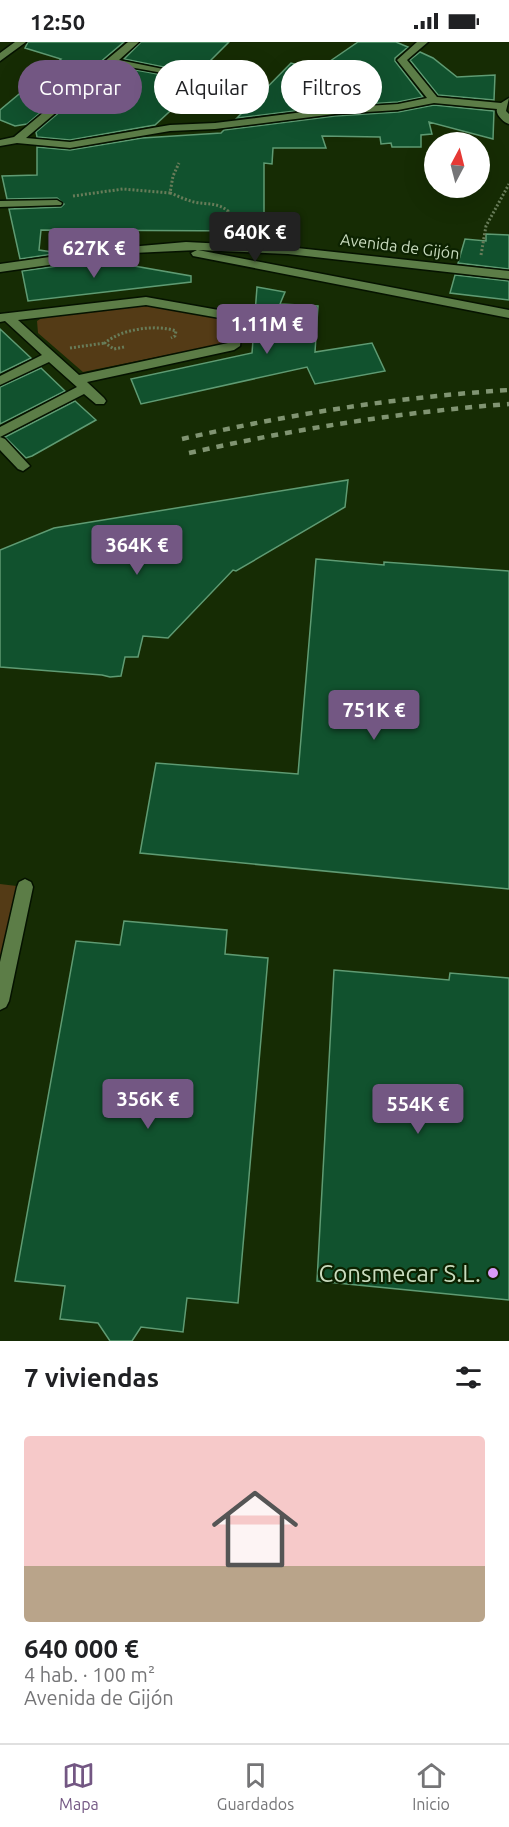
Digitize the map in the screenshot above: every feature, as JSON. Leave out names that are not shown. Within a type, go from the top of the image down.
[{"type":"street","points":[[0,58],[21,42]]},
{"type":"street","points":[[113,60],[134,42]]},
{"type":"street","points":[[423,42],[402,60],[434,100]]},
{"type":"street","points":[[1,137],[70,145],[170,128],[398,107],[434,100],[506,103],[501,111],[509,122]]},
{"type":"street","points":[[16,140],[48,114]]},
{"type":"street","points":[[0,204],[57,203]]},
{"type":"street","name":"Avenida de Gijón","points":[[0,268],[147,248],[212,246],[283,250],[509,275]]},
{"type":"street","points":[[170,247],[509,314]]},
{"type":"street","points":[[0,434],[81,384],[234,346],[237,316],[146,301],[5,318]]},
{"type":"street","points":[[5,318],[100,401]]},
{"type":"street","points":[[0,381],[50,356]]},
{"type":"street","points":[[0,442],[23,466]]},
{"type":"street","points":[[0,1001],[25,887]]},
{"type":"path","points":[[170,193],[173,176],[179,163]]},
{"type":"path","points":[[479,272],[482,240],[486,226],[509,184]]},
{"type":"path","points":[[57,203],[63,197],[123,189],[170,193],[192,202],[213,202],[222,206],[228,211],[229,231]]},
{"type":"path","points":[[50,356],[67,348],[105,343],[113,336],[162,327],[176,331],[175,336],[168,340]]},
{"type":"path","points":[[105,343],[114,349],[125,347]]},
{"type":"shaded area","points":[[146,304],[228,319],[226,343],[83,372],[38,333],[37,321],[47,315]]},
{"type":"shaded area","points":[[0,884],[25,887],[0,1001]]},
{"type":"building","points":[[28,42],[124,42],[103,60],[60,60],[25,48]]},
{"type":"building","points":[[141,42],[229,42],[211,60],[154,60],[154,65],[142,63],[142,60],[124,59]]},
{"type":"building","points":[[358,42],[396,42],[408,47],[395,58],[395,61],[423,97],[382,103],[382,60],[332,60]]},
{"type":"building","points":[[420,52],[433,58],[457,77],[495,75],[494,100],[438,95],[410,60]]},
{"type":"building","points":[[142,71],[154,73],[154,114],[167,114],[155,125],[70,140],[37,137],[36,132],[57,114],[142,114]]},
{"type":"building","points":[[281,73],[281,113],[237,118],[241,114],[269,114],[269,85]]},
{"type":"building","points":[[18,95],[18,114],[39,114],[27,124],[15,126],[0,120],[0,110]]},
{"type":"building","points":[[434,105],[494,111],[493,139],[490,138],[490,132],[467,132],[429,122],[432,132],[424,132],[424,135],[421,135],[421,147],[392,147],[391,143],[381,144],[380,137],[322,136],[326,148],[273,148],[272,164],[264,163],[264,231],[41,230],[39,250],[60,253],[20,259],[9,209],[61,207],[64,204],[57,198],[7,199],[2,176],[37,175],[37,147],[70,150],[142,138],[221,133],[224,130],[335,116],[398,112]]},
{"type":"building","points":[[486,234],[509,235],[509,269],[458,263],[465,239],[486,241]]},
{"type":"building","points":[[100,260],[191,276],[191,282],[28,301],[22,271]]},
{"type":"building","points":[[455,275],[509,281],[509,300],[450,293]]},
{"type":"building","points":[[257,287],[285,292],[280,304],[318,306],[315,352],[372,343],[385,371],[315,384],[307,367],[141,404],[131,379],[252,353]]},
{"type":"building","points":[[0,329],[31,358],[0,373]]},
{"type":"building","points":[[41,368],[65,391],[0,424],[0,387]]},
{"type":"building","points":[[75,401],[96,420],[32,456],[26,458],[5,437]]},
{"type":"building","points":[[348,480],[345,507],[236,571],[233,570],[168,638],[143,636],[138,657],[125,657],[121,676],[110,677],[0,667],[0,550],[54,528]]},
{"type":"building","points":[[316,559],[509,571],[509,889],[140,853],[156,763],[298,774]]},
{"type":"building","points":[[124,921],[227,930],[225,954],[268,958],[238,1303],[187,1298],[183,1332],[141,1327],[132,1341],[110,1341],[98,1323],[60,1319],[65,1286],[15,1281],[76,941],[120,945]]},
{"type":"building","points":[[334,970],[449,980],[450,973],[509,978],[509,1300],[317,1281]]},
{"type":"railway","points":[[182,439],[344,408],[426,397],[509,390]]},
{"type":"railway","points":[[189,453],[348,422],[509,404]]},
{"type":"place","name":"Consmecar S.L.","points":[[493,1273]]}]
